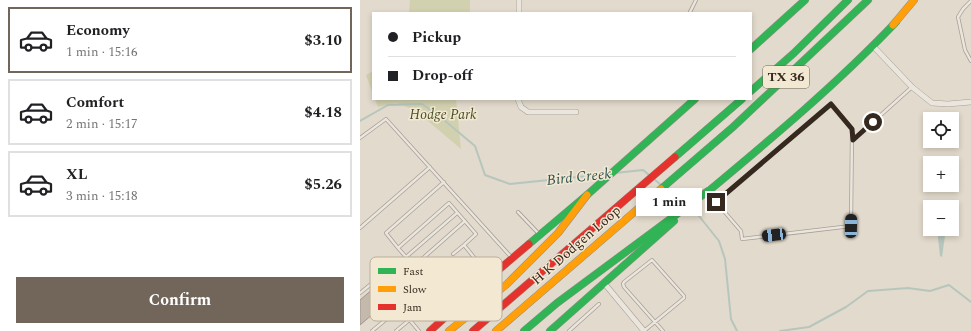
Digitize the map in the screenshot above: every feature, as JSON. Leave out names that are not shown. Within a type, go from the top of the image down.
[{"type":"main road","points":[[752,48],[805,0]]},
{"type":"main road","name":"TX 36","points":[[752,90],[794,53],[848,0]]},
{"type":"main road","name":"H K Dodgen Loop","points":[[496,331],[733,127],[868,0]]},
{"type":"main road","points":[[893,25],[914,0]]},
{"type":"main road","points":[[550,331],[658,232],[778,133],[920,0]]},
{"type":"main road","points":[[502,267],[695,100]]},
{"type":"main road","name":"H K Dodgen Loop","points":[[502,306],[741,100]]},
{"type":"main road","points":[[502,287],[558,233],[587,195]]},
{"type":"main road","points":[[524,331],[556,303],[658,232]]},
{"type":"main road","points":[[430,331],[441,321]]},
{"type":"main road","points":[[449,331],[461,321]]},
{"type":"main road","name":"H K Dodgen Loop","points":[[473,331],[485,321]]},
{"type":"street","points":[[519,0],[519,12]]},
{"type":"street","points":[[872,46],[912,87],[932,102],[948,104],[971,102]]},
{"type":"street","points":[[518,100],[521,107],[528,112],[576,112]]},
{"type":"street","points":[[604,283],[644,331]]},
{"type":"lane","points":[[690,12],[696,0]]},
{"type":"lane","points":[[971,1],[958,17],[965,50],[971,61]]},
{"type":"lane","points":[[853,140],[852,129],[831,104],[716,202],[741,231],[742,239],[851,226],[853,140],[912,87]]},
{"type":"lane","points":[[360,138],[386,119],[513,258]]},
{"type":"lane","points":[[360,228],[430,167]]},
{"type":"lane","points":[[444,182],[386,233],[406,257],[457,213]]},
{"type":"lane","points":[[398,248],[449,203],[476,234],[454,254]]},
{"type":"lane","points":[[518,212],[540,235]]},
{"type":"lane","points":[[424,257],[465,221]]},
{"type":"lane","points":[[464,246],[473,257]]},
{"type":"lane","points":[[644,331],[655,322],[684,298],[684,296],[652,260],[623,284],[655,322],[663,331]]},
{"type":"lane","points":[[360,293],[370,285]]},
{"type":"lane","points":[[571,330],[599,304]]},
{"type":"lane","points":[[372,331],[384,321]]},
{"type":"lane","points":[[396,331],[408,321]]},
{"type":"lane","points":[[412,321],[419,331]]},
{"type":"green space","points":[[410,0],[470,0],[470,12],[409,12]]},
{"type":"green space","name":"Hodge Park","points":[[372,72],[372,91],[366,75]]},
{"type":"green space","name":"Hodge Park","points":[[375,100],[456,100],[461,149],[415,110],[396,103],[378,107]]},
{"type":"shaded area","points":[[938,236],[945,236],[942,257],[940,256]]},
{"type":"building","points":[[370,291],[370,317],[360,325],[360,300]]},
{"type":"waterway","name":"Bird Creek","points":[[360,121],[388,105],[422,104],[438,115],[475,146],[485,175],[510,184],[607,174]]},
{"type":"waterway","name":"Bird Creek","points":[[615,173],[643,170],[649,175]]},
{"type":"waterway","name":"Bird Creek","points":[[654,179],[661,185]]},
{"type":"waterway","name":"Bird Creek","points":[[666,189],[686,205]]},
{"type":"waterway","name":"Bird Creek","points":[[690,208],[699,216],[719,241],[725,259],[731,319],[737,331]]},
{"type":"waterway","name":"Bird Creek","points":[[780,331],[809,327],[846,307],[868,291],[908,288],[930,291],[949,285],[971,302]]},
{"type":"traffic: fast","points":[[752,48],[805,0]]},
{"type":"traffic: fast","points":[[752,90],[794,53],[848,0]]},
{"type":"traffic: fast","points":[[661,189],[733,127],[868,0]]},
{"type":"traffic: fast","points":[[705,194],[779,132],[827,89],[896,22]]},
{"type":"traffic: fast","points":[[529,244],[587,195],[694,100]]},
{"type":"traffic: fast","points":[[675,157],[741,100]]},
{"type":"traffic: fast","points":[[524,331],[557,303],[708,191]]},
{"type":"traffic: fast","points":[[550,331],[674,221]]},
{"type":"traffic: slow","points":[[893,25],[914,0]]},
{"type":"traffic: slow","points":[[496,331],[661,189]]},
{"type":"traffic: slow","points":[[502,288],[558,233],[587,195]]},
{"type":"traffic: slow","points":[[449,331],[461,321]]},
{"type":"traffic: jam","points":[[502,306],[675,157]]},
{"type":"traffic: jam","points":[[502,267],[529,244]]},
{"type":"traffic: jam","points":[[430,331],[441,321]]},
{"type":"traffic: jam","points":[[473,331],[485,321]]},
{"type":"route","points":[[716,202],[831,104],[852,129],[853,140],[873,122]]}]
